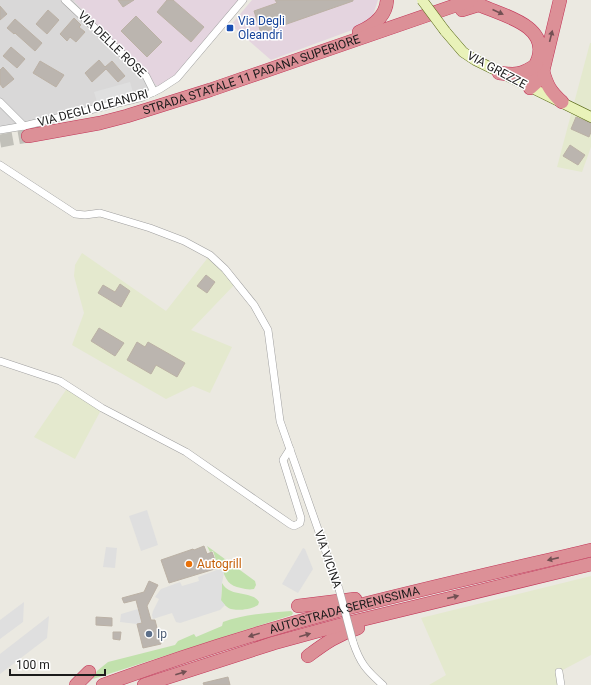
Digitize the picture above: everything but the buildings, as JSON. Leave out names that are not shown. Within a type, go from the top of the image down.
[{"type":"highway","points":[[270,70],[322,46],[366,29],[380,18],[387,0]]},
{"type":"highway","name":"STRADA STATALE 11 PADANA SUPERIORE","points":[[26,131],[74,128],[127,116],[270,70],[471,0]]},
{"type":"highway","points":[[560,0],[539,68],[551,91],[562,102]]},
{"type":"highway","points":[[354,41],[370,41],[478,5],[482,6],[522,24],[536,34],[540,46],[539,80],[530,88]]},
{"type":"highway","points":[[499,73],[515,75],[539,68]]},
{"type":"highway","name":"AUTOSTRADA SERENISSIMA","points":[[103,685],[223,644],[337,611],[591,550]]},
{"type":"highway","name":"AUTOSTRADA SERENISSIMA","points":[[144,685],[274,643],[340,625],[591,564]]},
{"type":"highway","points":[[298,606],[350,599],[387,599]]},
{"type":"highway","points":[[308,656],[328,641],[339,635],[377,622],[415,606]]},
{"type":"highway","points":[[76,685],[89,672]]},
{"type":"street","name":"VIA DELLE ROSE","points":[[65,0],[146,76],[154,92]]},
{"type":"street","name":"VIA DEGLI OLEANDRI","points":[[0,130],[26,131],[143,97],[154,92],[177,78],[243,0]]},
{"type":"street","name":"VIA GREZZE","points":[[422,0],[463,52],[474,60],[591,117]]},
{"type":"street","points":[[0,102],[26,131]]},
{"type":"street","name":"VIA VICINA","points":[[0,165],[75,214],[85,215],[100,213],[150,228],[184,241],[210,255],[225,269],[254,304],[268,330],[280,421],[339,589],[353,642],[358,656],[367,670],[383,685]]},
{"type":"street","points":[[0,361],[60,381],[102,408],[186,452],[294,526],[300,523],[301,518],[283,460],[290,449]]},
{"type":"street","points":[[559,672],[561,685]]},
{"type":"shaded area","points":[[0,0],[76,0],[74,1],[160,89],[0,129]]},
{"type":"shaded area","points":[[243,0],[177,78],[160,89],[74,1]]},
{"type":"shaded area","points":[[252,0],[378,0],[373,15],[363,26],[271,60],[231,25]]},
{"type":"shaded area","points":[[130,82],[134,96],[98,105],[94,92]]},
{"type":"shaded area","points":[[147,510],[158,545],[141,551],[129,516]]},
{"type":"shaded area","points":[[106,547],[117,548],[115,568],[103,567]]},
{"type":"shaded area","points":[[303,548],[305,549],[313,569],[298,593],[282,584]]},
{"type":"shaded area","points":[[222,568],[224,573],[221,600],[225,605],[220,610],[180,623],[176,622],[172,613],[153,619],[153,611],[159,599],[155,597],[161,589],[180,582],[182,586],[199,581],[198,577]]},
{"type":"shaded area","points":[[24,602],[23,622],[0,639],[0,620]]},
{"type":"shaded area","points":[[138,609],[142,623],[137,624],[120,622],[121,614]]},
{"type":"shaded area","points":[[49,616],[47,638],[0,674],[0,654]]},
{"type":"green space","points":[[590,43],[591,147],[582,172],[557,167]]},
{"type":"green space","points":[[82,253],[166,311],[210,255],[236,283],[191,330],[232,347],[210,393],[193,386],[166,399],[72,345],[84,313],[74,276],[75,265]]},
{"type":"green space","points":[[68,387],[102,408],[75,459],[34,437]]},
{"type":"green space","points":[[207,546],[255,581],[256,585],[254,589],[244,589],[231,584],[222,569],[219,569],[213,551],[210,552]]},
{"type":"green space","points":[[591,576],[591,655],[559,672],[561,685],[429,685],[446,675],[421,618]]},
{"type":"green space","points":[[222,583],[230,591],[256,598],[259,602],[258,605],[241,610],[228,608],[221,601]]},
{"type":"green space","points":[[291,611],[293,613],[292,615],[93,679],[97,671],[108,662],[175,645],[178,641],[194,634],[196,637],[222,626],[223,622],[231,619],[265,613]]},
{"type":"tunnel","points":[[0,141],[28,136]]},
{"type":"place","name":"Via Degli Oleandri","points":[[230,28]]},
{"type":"place","name":"Autogrill","points":[[189,564]]},
{"type":"place","name":"Ip","points":[[149,634]]}]
